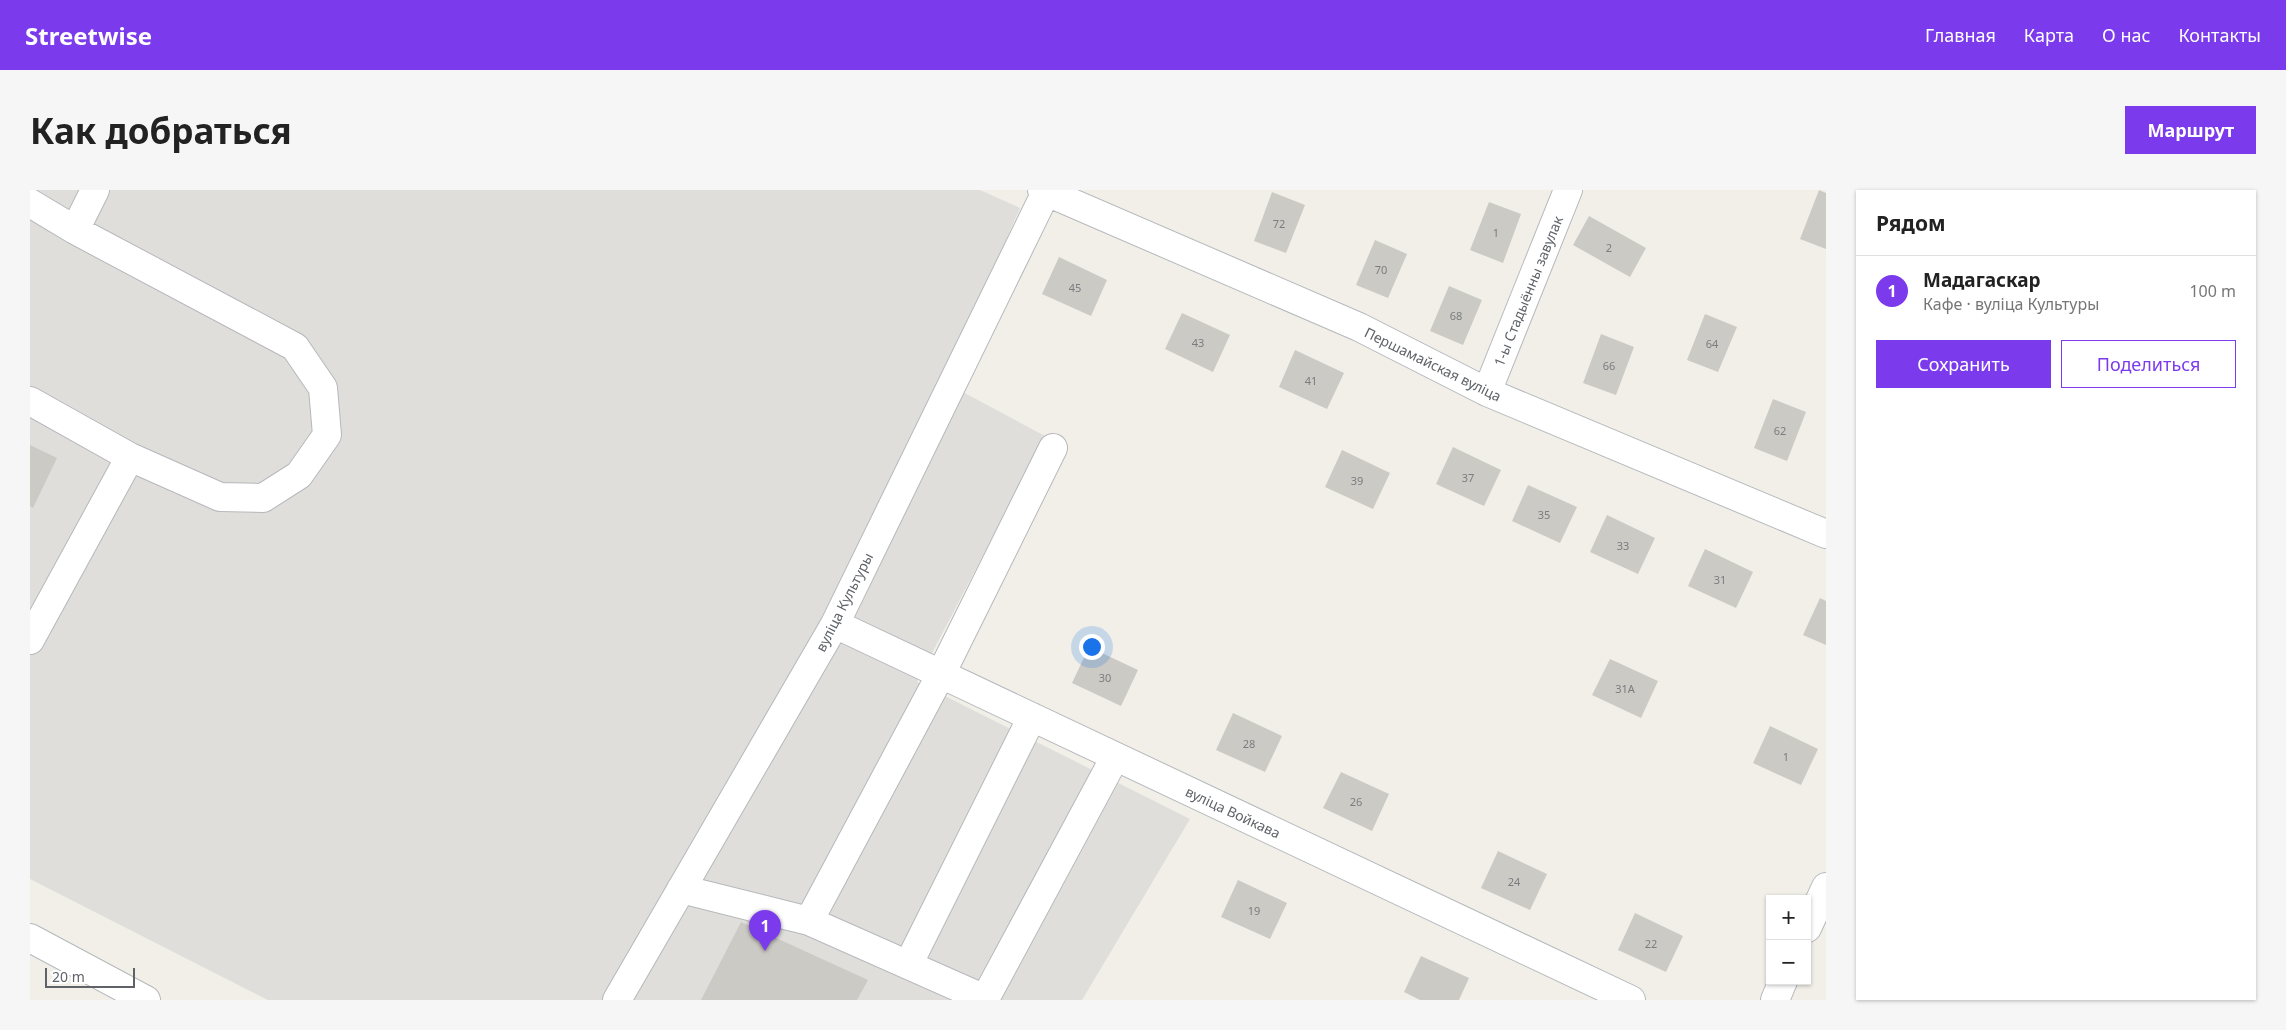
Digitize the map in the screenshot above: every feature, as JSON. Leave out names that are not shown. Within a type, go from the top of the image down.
[{"type":"street","points":[[75,230],[95,190]]},
{"type":"street","name":"1-ы Стадыённы завулак","points":[[1487,392],[1568,190]]},
{"type":"street","name":"Першамайская вуліца","points":[[1045,191],[1359,327],[1487,392],[1826,534]]},
{"type":"street","name":"вуліца Культуры","points":[[617,1000],[835,624],[1045,191]]},
{"type":"street","points":[[30,203],[75,230],[295,348],[323,388],[327,435],[299,475],[263,498],[220,497],[130,457],[30,401]]},
{"type":"street","points":[[809,921],[941,674],[1053,448]]},
{"type":"street","points":[[30,640],[130,457]]},
{"type":"street","name":"вуліца Войкава","points":[[835,624],[1631,1000]]},
{"type":"street","points":[[908,965],[1032,717]]},
{"type":"street","points":[[681,889],[809,921],[985,999],[1115,756]]},
{"type":"street","points":[[1811,919],[1826,887]]},
{"type":"street","points":[[30,938],[146,1000]]},
{"type":"street","points":[[1775,1000],[1781,985]]},
{"type":"shaded area","points":[[30,190],[980,190],[1020,208],[944,382],[1045,436],[917,682],[1190,819],[1082,1000],[268,1000],[30,879]]},
{"type":"building","points":[[1819,190],[1826,193],[1826,249],[1800,239]]},
{"type":"building","points":[[1272,192],[1305,205],[1286,253],[1254,241]]},
{"type":"building","points":[[1489,202],[1521,214],[1503,263],[1470,250]]},
{"type":"building","points":[[1589,216],[1646,248],[1630,277],[1573,245]]},
{"type":"building","points":[[1375,240],[1407,254],[1388,298],[1356,285]]},
{"type":"building","points":[[1059,257],[1107,280],[1091,316],[1042,294]]},
{"type":"building","points":[[1449,286],[1482,300],[1463,345],[1430,331]]},
{"type":"building","points":[[1182,313],[1230,335],[1213,372],[1165,349]]},
{"type":"building","points":[[1705,314],[1737,327],[1718,372],[1687,360]]},
{"type":"building","points":[[1601,334],[1634,347],[1616,395],[1583,383]]},
{"type":"building","points":[[1295,350],[1344,373],[1327,409],[1279,387]]},
{"type":"building","points":[[1773,399],[1806,412],[1787,461],[1754,448]]},
{"type":"building","points":[[30,445],[57,458],[33,508],[30,506]]},
{"type":"building","points":[[1453,447],[1501,470],[1484,506],[1436,484]]},
{"type":"building","points":[[1342,450],[1390,473],[1373,509],[1325,487]]},
{"type":"building","points":[[1528,485],[1577,507],[1560,543],[1512,521]]},
{"type":"building","points":[[1607,515],[1655,538],[1638,574],[1590,552]]},
{"type":"building","points":[[1705,549],[1753,572],[1736,608],[1688,586]]},
{"type":"building","points":[[1820,598],[1826,601],[1826,645],[1803,635]]},
{"type":"building","points":[[1089,647],[1138,670],[1121,706],[1072,683]]},
{"type":"building","points":[[1610,659],[1658,681],[1641,718],[1592,695]]},
{"type":"building","points":[[1233,713],[1282,736],[1265,772],[1216,750]]},
{"type":"building","points":[[1770,726],[1818,749],[1801,785],[1753,763]]},
{"type":"building","points":[[1341,772],[1389,794],[1372,831],[1323,808]]},
{"type":"building","points":[[1498,851],[1547,874],[1530,910],[1481,888]]},
{"type":"building","points":[[1238,880],[1287,903],[1270,939],[1221,917]]},
{"type":"building","points":[[1635,913],[1683,936],[1666,972],[1618,950]]},
{"type":"building","points":[[741,922],[868,980],[857,1000],[701,1000]]},
{"type":"building","points":[[1421,956],[1469,978],[1459,1000],[1420,1000],[1404,992]]},
{"type":"place","name":"Мадагаскар","points":[[765,951]]}]
